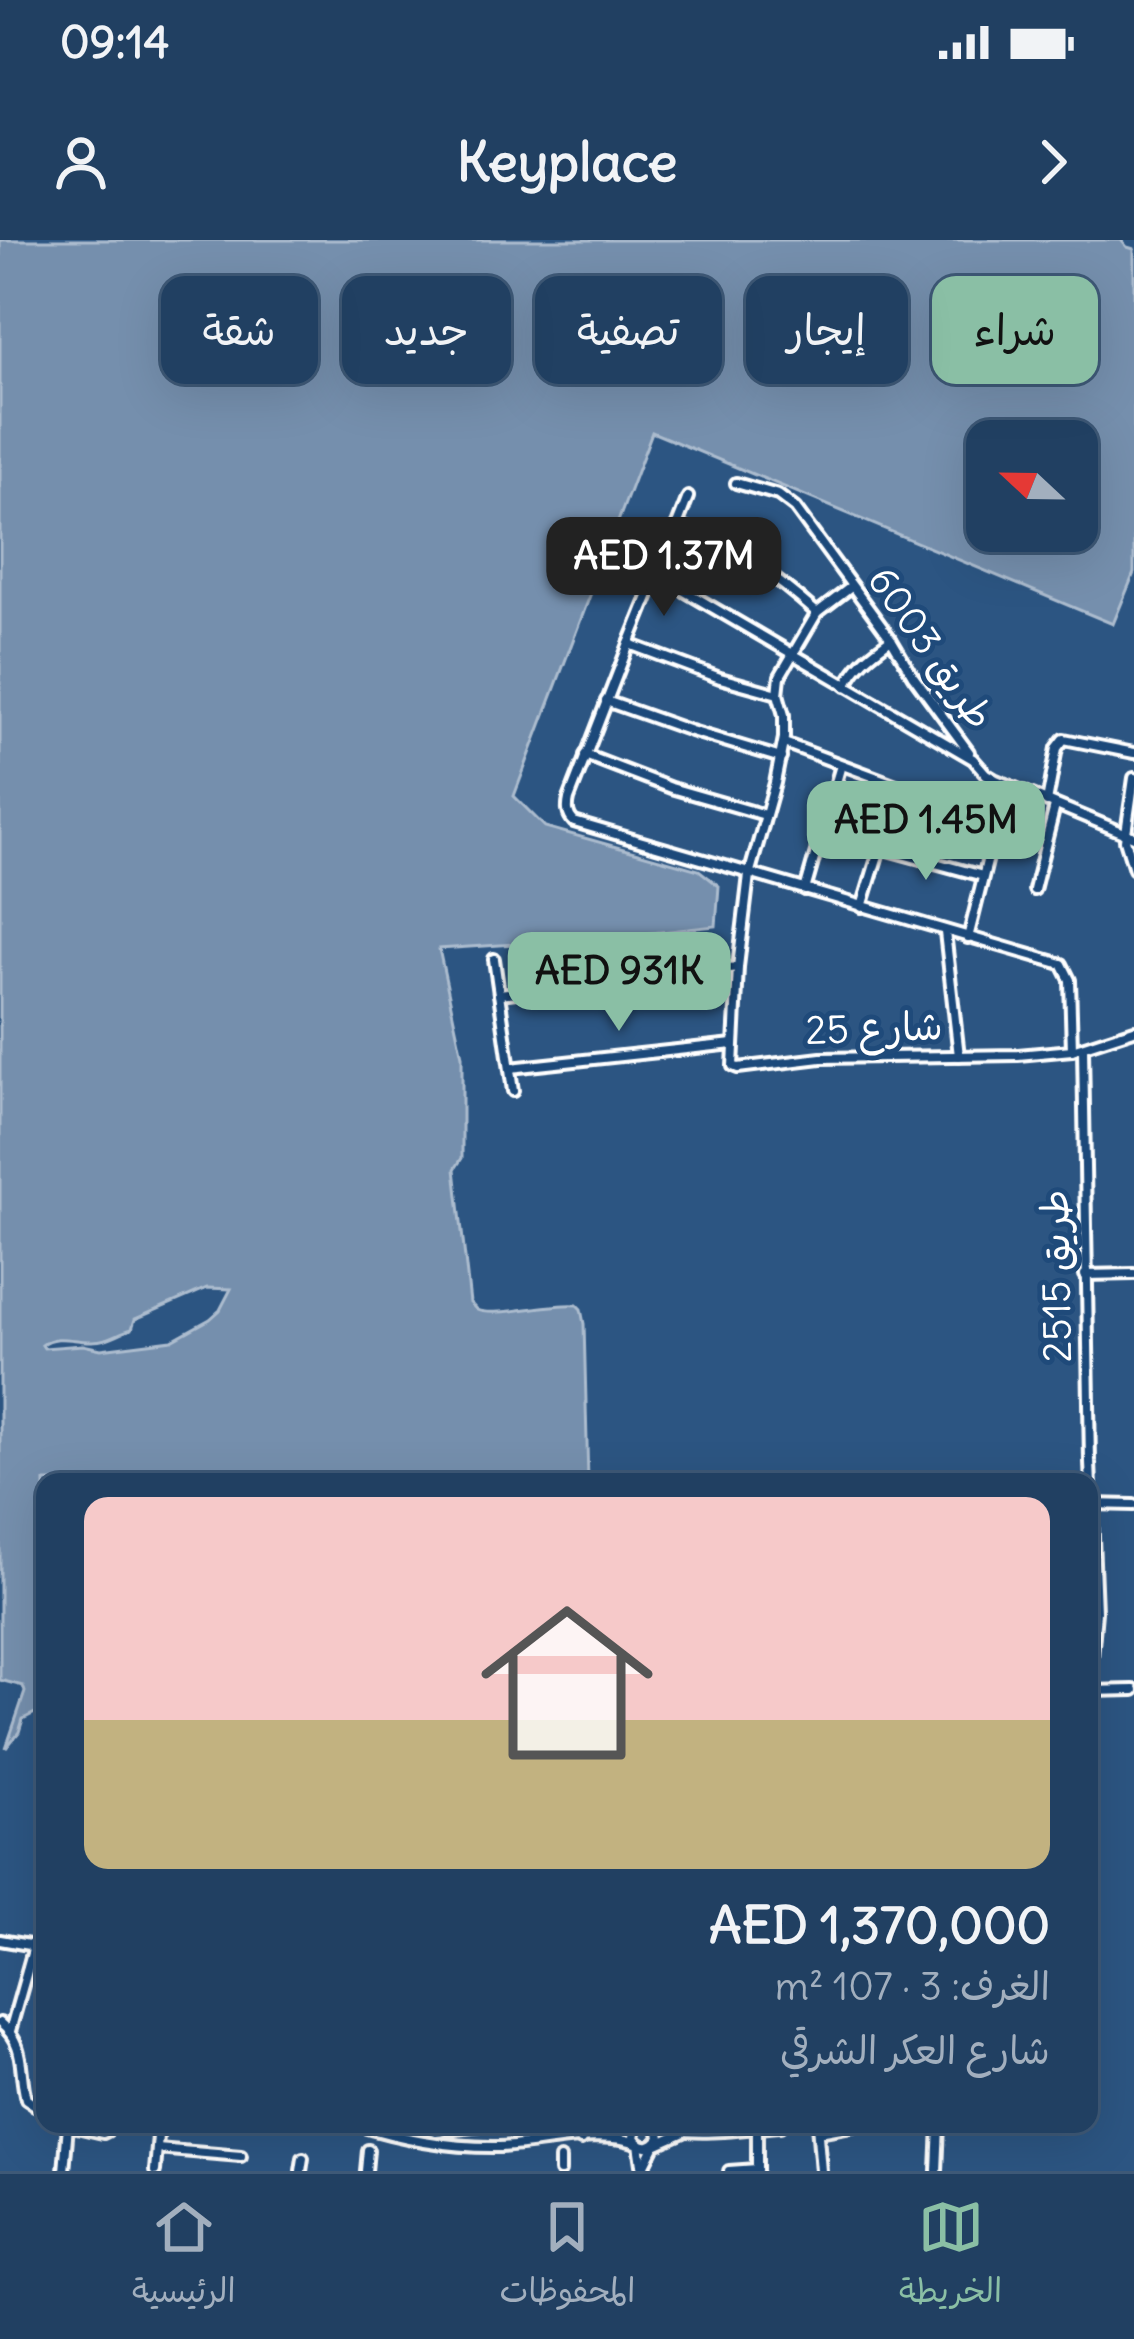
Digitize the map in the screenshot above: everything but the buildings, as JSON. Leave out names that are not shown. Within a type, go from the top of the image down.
[{"type":"street","name":"طريق 6003","points":[[736,482],[789,502],[973,758]]},
{"type":"street","points":[[688,497],[585,755],[568,814],[574,822],[1062,964],[1070,980],[1072,1050]]},
{"type":"street","points":[[677,525],[750,559],[817,613]]},
{"type":"street","points":[[657,575],[973,758],[986,774],[1006,785],[1130,835]]},
{"type":"street","points":[[510,1068],[733,1044],[749,875],[783,743],[780,676],[817,613],[851,587]]},
{"type":"street","points":[[846,686],[866,657],[891,639]]},
{"type":"street","points":[[629,644],[778,694]]},
{"type":"street","points":[[606,701],[781,758]]},
{"type":"street","points":[[1034,890],[1057,748],[1064,740],[1134,754]]},
{"type":"street","points":[[783,743],[998,817]]},
{"type":"street","points":[[585,755],[671,788],[766,815]]},
{"type":"street","points":[[805,890],[841,765]]},
{"type":"street","points":[[1134,778],[1126,849],[1134,868]]},
{"type":"street","points":[[968,938],[1006,785]]},
{"type":"street","points":[[862,907],[899,786]]},
{"type":"street","points":[[880,848],[983,876]]},
{"type":"street","points":[[945,932],[958,1056]]},
{"type":"street","points":[[494,959],[513,1091]]},
{"type":"street","points":[[500,994],[738,967]]},
{"type":"street","name":"شارع 25","points":[[733,1044],[732,1062],[738,1068],[821,1058],[1072,1050],[1134,1030]]},
{"type":"street","name":"طريق 2515","points":[[1083,1048],[1089,1473]]},
{"type":"street","points":[[1085,1275],[1134,1274]]},
{"type":"street","points":[[1098,1504],[1134,1504]]},
{"type":"street","name":"طريق 2515","points":[[1098,1691],[1134,1690]]},
{"type":"street","points":[[0,1940],[29,1945],[33,1950],[10,2031]]},
{"type":"street","points":[[0,2023],[19,2048],[25,2095],[36,2105]]},
{"type":"street","points":[[64,2171],[67,2133]]},
{"type":"street","points":[[155,2171],[158,2133]]},
{"type":"street","points":[[391,2133],[455,2146],[505,2147],[607,2138],[646,2147],[683,2133]]},
{"type":"street","points":[[581,2133],[581,2140]]},
{"type":"street","points":[[607,2138],[618,2133]]},
{"type":"street","points":[[635,2133],[643,2171]]},
{"type":"street","points":[[643,2171],[661,2133]]},
{"type":"street","points":[[729,2171],[757,2170],[757,2133]]},
{"type":"street","points":[[818,2133],[821,2171]]},
{"type":"street","points":[[937,2171],[939,2133]]},
{"type":"street","points":[[157,2149],[241,2156]]},
{"type":"street","points":[[366,2171],[368,2150]]},
{"type":"street","points":[[302,2171],[303,2158]]},
{"type":"street","points":[[560,2159],[560,2171]]},
{"type":"water","points":[[0,240],[1121,240],[1134,249],[1134,573],[1113,624],[652,432],[514,796],[545,827],[699,870],[719,886],[716,926],[439,949],[462,1056],[462,1158],[455,1169],[470,1303],[485,1312],[566,1305],[581,1309],[588,1473],[36,1473],[36,1712],[23,1719],[6,1748],[23,1686],[0,1680]],"holes":[[[207,1288],[231,1289],[220,1310],[172,1340],[101,1349],[42,1345],[60,1339],[108,1338],[132,1329],[135,1319]]]}]
